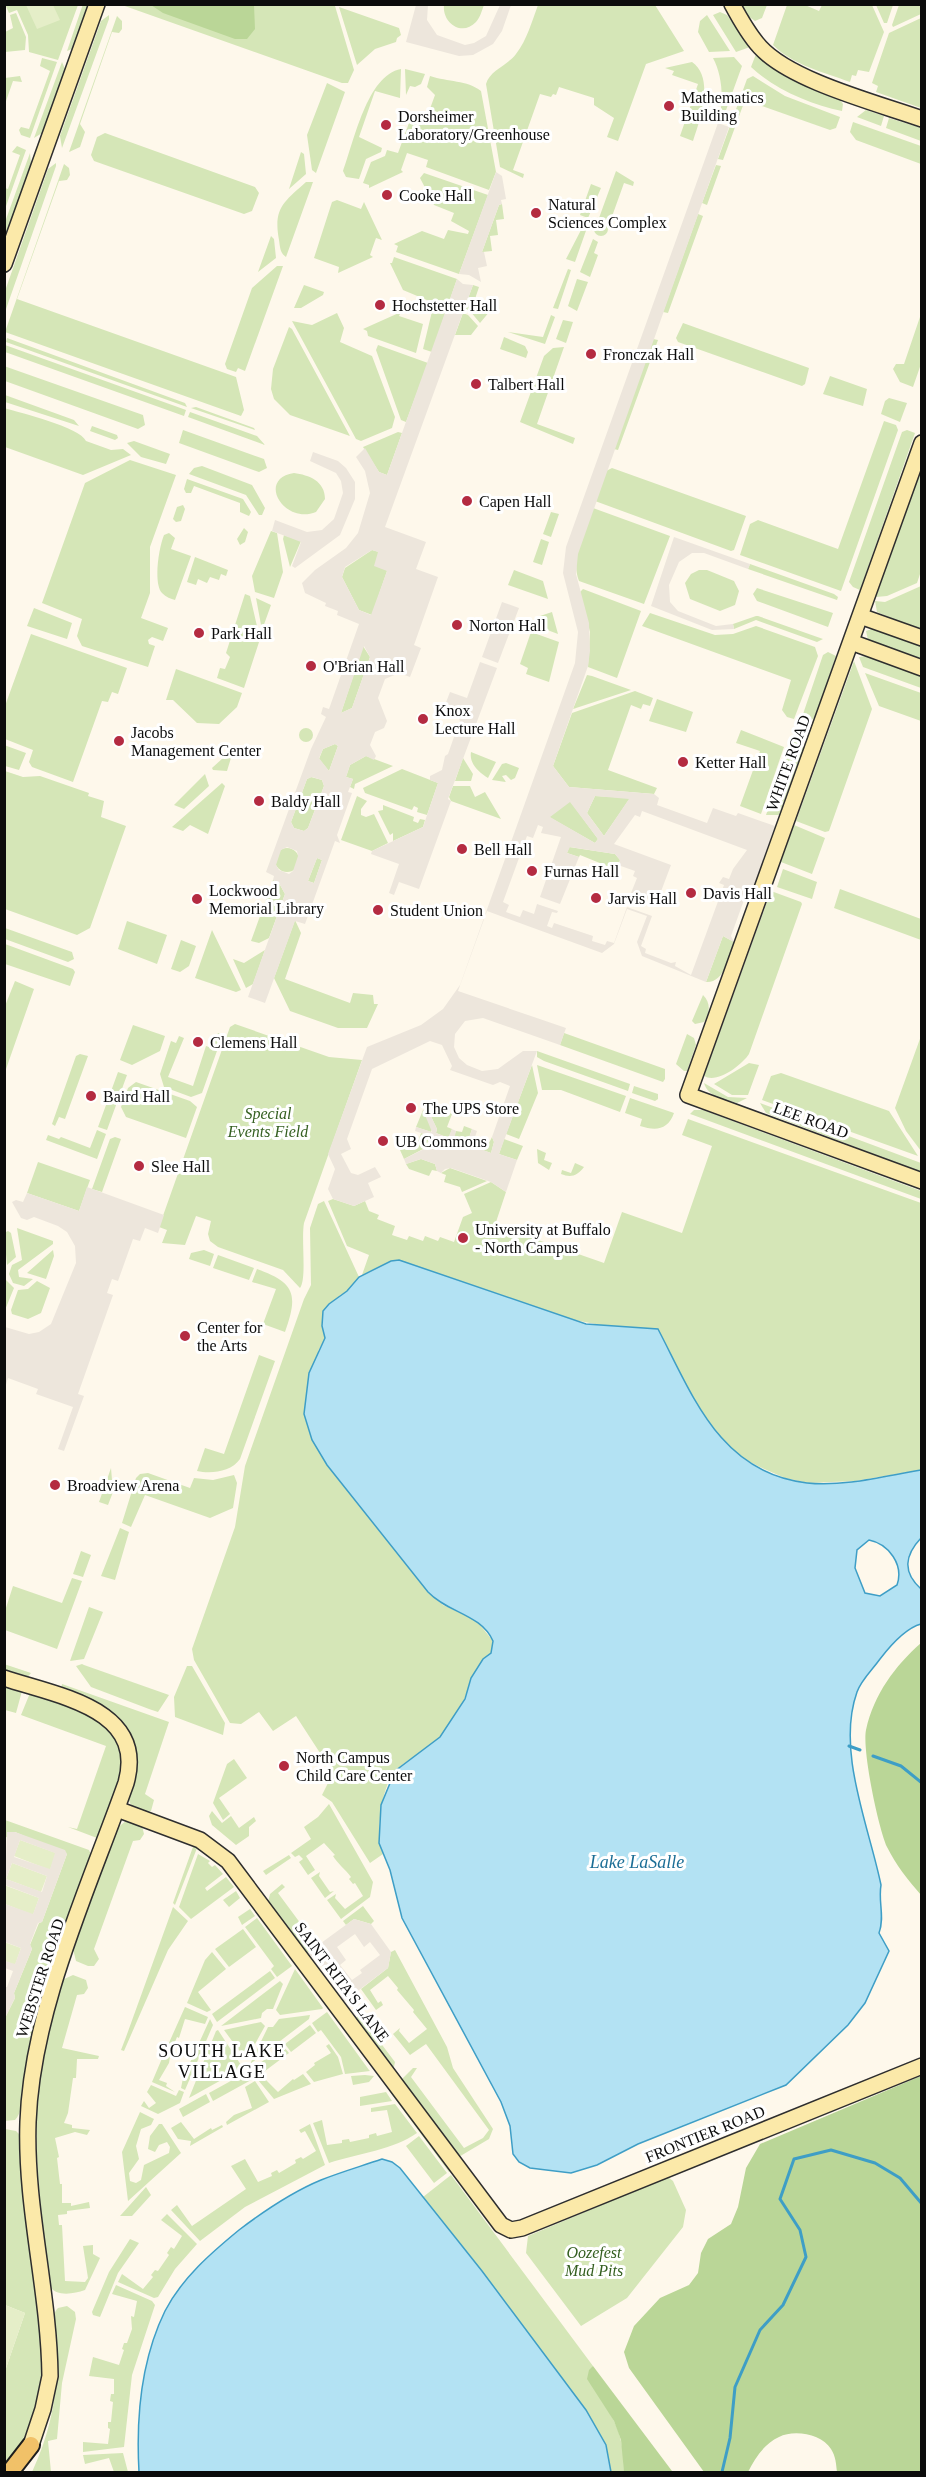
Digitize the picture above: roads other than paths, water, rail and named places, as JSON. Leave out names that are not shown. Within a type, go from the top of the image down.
[{"type":"main road","points":[[10,2472],[31,2445]]},
{"type":"main road","points":[[24,2472],[28,2464],[31,2445]]},
{"type":"street","points":[[4,264],[97,4]]},
{"type":"street","points":[[732,4],[761,48],[787,67],[807,77],[921,119]]},
{"type":"street","name":"WHITE ROAD","points":[[688,1095],[921,443]]},
{"type":"street","points":[[860,616],[921,638]]},
{"type":"street","points":[[851,642],[921,668]]},
{"type":"street","name":"LEE ROAD","points":[[688,1095],[921,1181]]},
{"type":"street","name":"WEBSTER ROAD","points":[[4,1678],[92,1709],[118,1726],[129,1750],[130,1766],[117,1809],[47,2004],[33,2065],[29,2147],[50,2376],[43,2409],[31,2445]]},
{"type":"street","name":"SAINT RITA'S LANE","points":[[117,1809],[200,1840],[228,1861],[501,2225]]},
{"type":"street","name":"FRONTIER ROAD","points":[[501,2225],[511,2230],[522,2228],[921,2066]]},
{"type":"water","name":"Lake LaSalle","points":[[399,1260],[586,1324],[658,1329],[698,1405],[713,1427],[731,1448],[752,1464],[777,1476],[807,1483],[835,1484],[921,1470],[921,1538],[909,1557],[908,1570],[921,1589],[921,1624],[899,1638],[867,1675],[857,1692],[852,1715],[850,1739],[852,1763],[881,1885],[879,1933],[889,1951],[865,2003],[848,2025],[786,2085],[638,2144],[597,2165],[571,2173],[530,2168],[519,2162],[513,2154],[510,2126],[501,2102],[402,1918],[390,1870],[379,1843],[381,1805],[395,1771],[440,1737],[465,1699],[471,1678],[483,1659],[491,1653],[493,1641],[481,1625],[445,1605],[428,1592],[327,1465],[312,1440],[304,1414],[309,1373],[325,1338],[322,1326],[323,1311],[347,1291],[359,1277],[391,1261]],"holes":[[[869,1540],[876,1542],[893,1556],[899,1577],[897,1585],[880,1596],[865,1593],[855,1568],[857,1550]]]},
{"type":"water","points":[[382,2159],[400,2168],[482,2271],[586,2410],[606,2445],[611,2472],[139,2472],[138,2431],[145,2370],[150,2349],[165,2311],[180,2288],[218,2248],[278,2202],[321,2180]]},
{"type":"waterway","points":[[849,1746],[860,1750]]},
{"type":"waterway","points":[[873,1756],[901,1766],[922,1783]]},
{"type":"waterway","points":[[722,2472],[730,2438],[735,2387],[760,2330],[783,2305],[806,2257],[800,2230],[780,2199],[794,2159],[831,2150],[875,2163],[900,2178],[922,2204]]},
{"type":"place","name":"Mathematics Building","points":[[669,106]]},
{"type":"place","name":"Dorsheimer Laboratory/Greenhouse","points":[[386,125]]},
{"type":"place","name":"Cooke Hall","points":[[387,195]]},
{"type":"place","name":"Natural Sciences Complex","points":[[536,213]]},
{"type":"place","name":"Hochstetter Hall","points":[[380,305]]},
{"type":"place","name":"Fronczak Hall","points":[[591,354]]},
{"type":"place","name":"Talbert Hall","points":[[476,384]]},
{"type":"place","name":"Capen Hall","points":[[467,501]]},
{"type":"place","name":"Norton Hall","points":[[457,625]]},
{"type":"place","name":"Park Hall","points":[[199,633]]},
{"type":"place","name":"O'Brian Hall","points":[[311,666]]},
{"type":"place","name":"Knox Lecture Hall","points":[[423,719]]},
{"type":"place","name":"Jacobs Management Center","points":[[119,741]]},
{"type":"place","name":"Ketter Hall","points":[[683,762]]},
{"type":"place","name":"Baldy Hall","points":[[259,801]]},
{"type":"place","name":"Bell Hall","points":[[462,849]]},
{"type":"place","name":"Furnas Hall","points":[[532,871]]},
{"type":"place","name":"Davis Hall","points":[[691,893]]},
{"type":"place","name":"Jarvis Hall","points":[[596,898]]},
{"type":"place","name":"Lockwood Memorial Library","points":[[197,899]]},
{"type":"place","name":"Student Union","points":[[378,910]]},
{"type":"place","name":"Clemens Hall","points":[[198,1042]]},
{"type":"place","name":"Baird Hall","points":[[91,1096]]},
{"type":"place","name":"The UPS Store","points":[[411,1108]]},
{"type":"place","name":"UB Commons","points":[[383,1141]]},
{"type":"place","name":"Slee Hall","points":[[139,1166]]},
{"type":"place","name":"University at Buffalo - North Campus","points":[[463,1238]]},
{"type":"place","name":"Center for the Arts","points":[[185,1336]]},
{"type":"place","name":"Broadview Arena","points":[[55,1485]]},
{"type":"place","name":"North Campus Child Care Center","points":[[284,1766]]},
{"type":"district","name":"SOUTH LAKE VILLAGE","points":[[222,2061]]},
{"type":"park label","name":"Special Events Field","points":[[268,1122]]},
{"type":"park label","name":"Oozefest Mud Pits","points":[[594,2261]]}]
